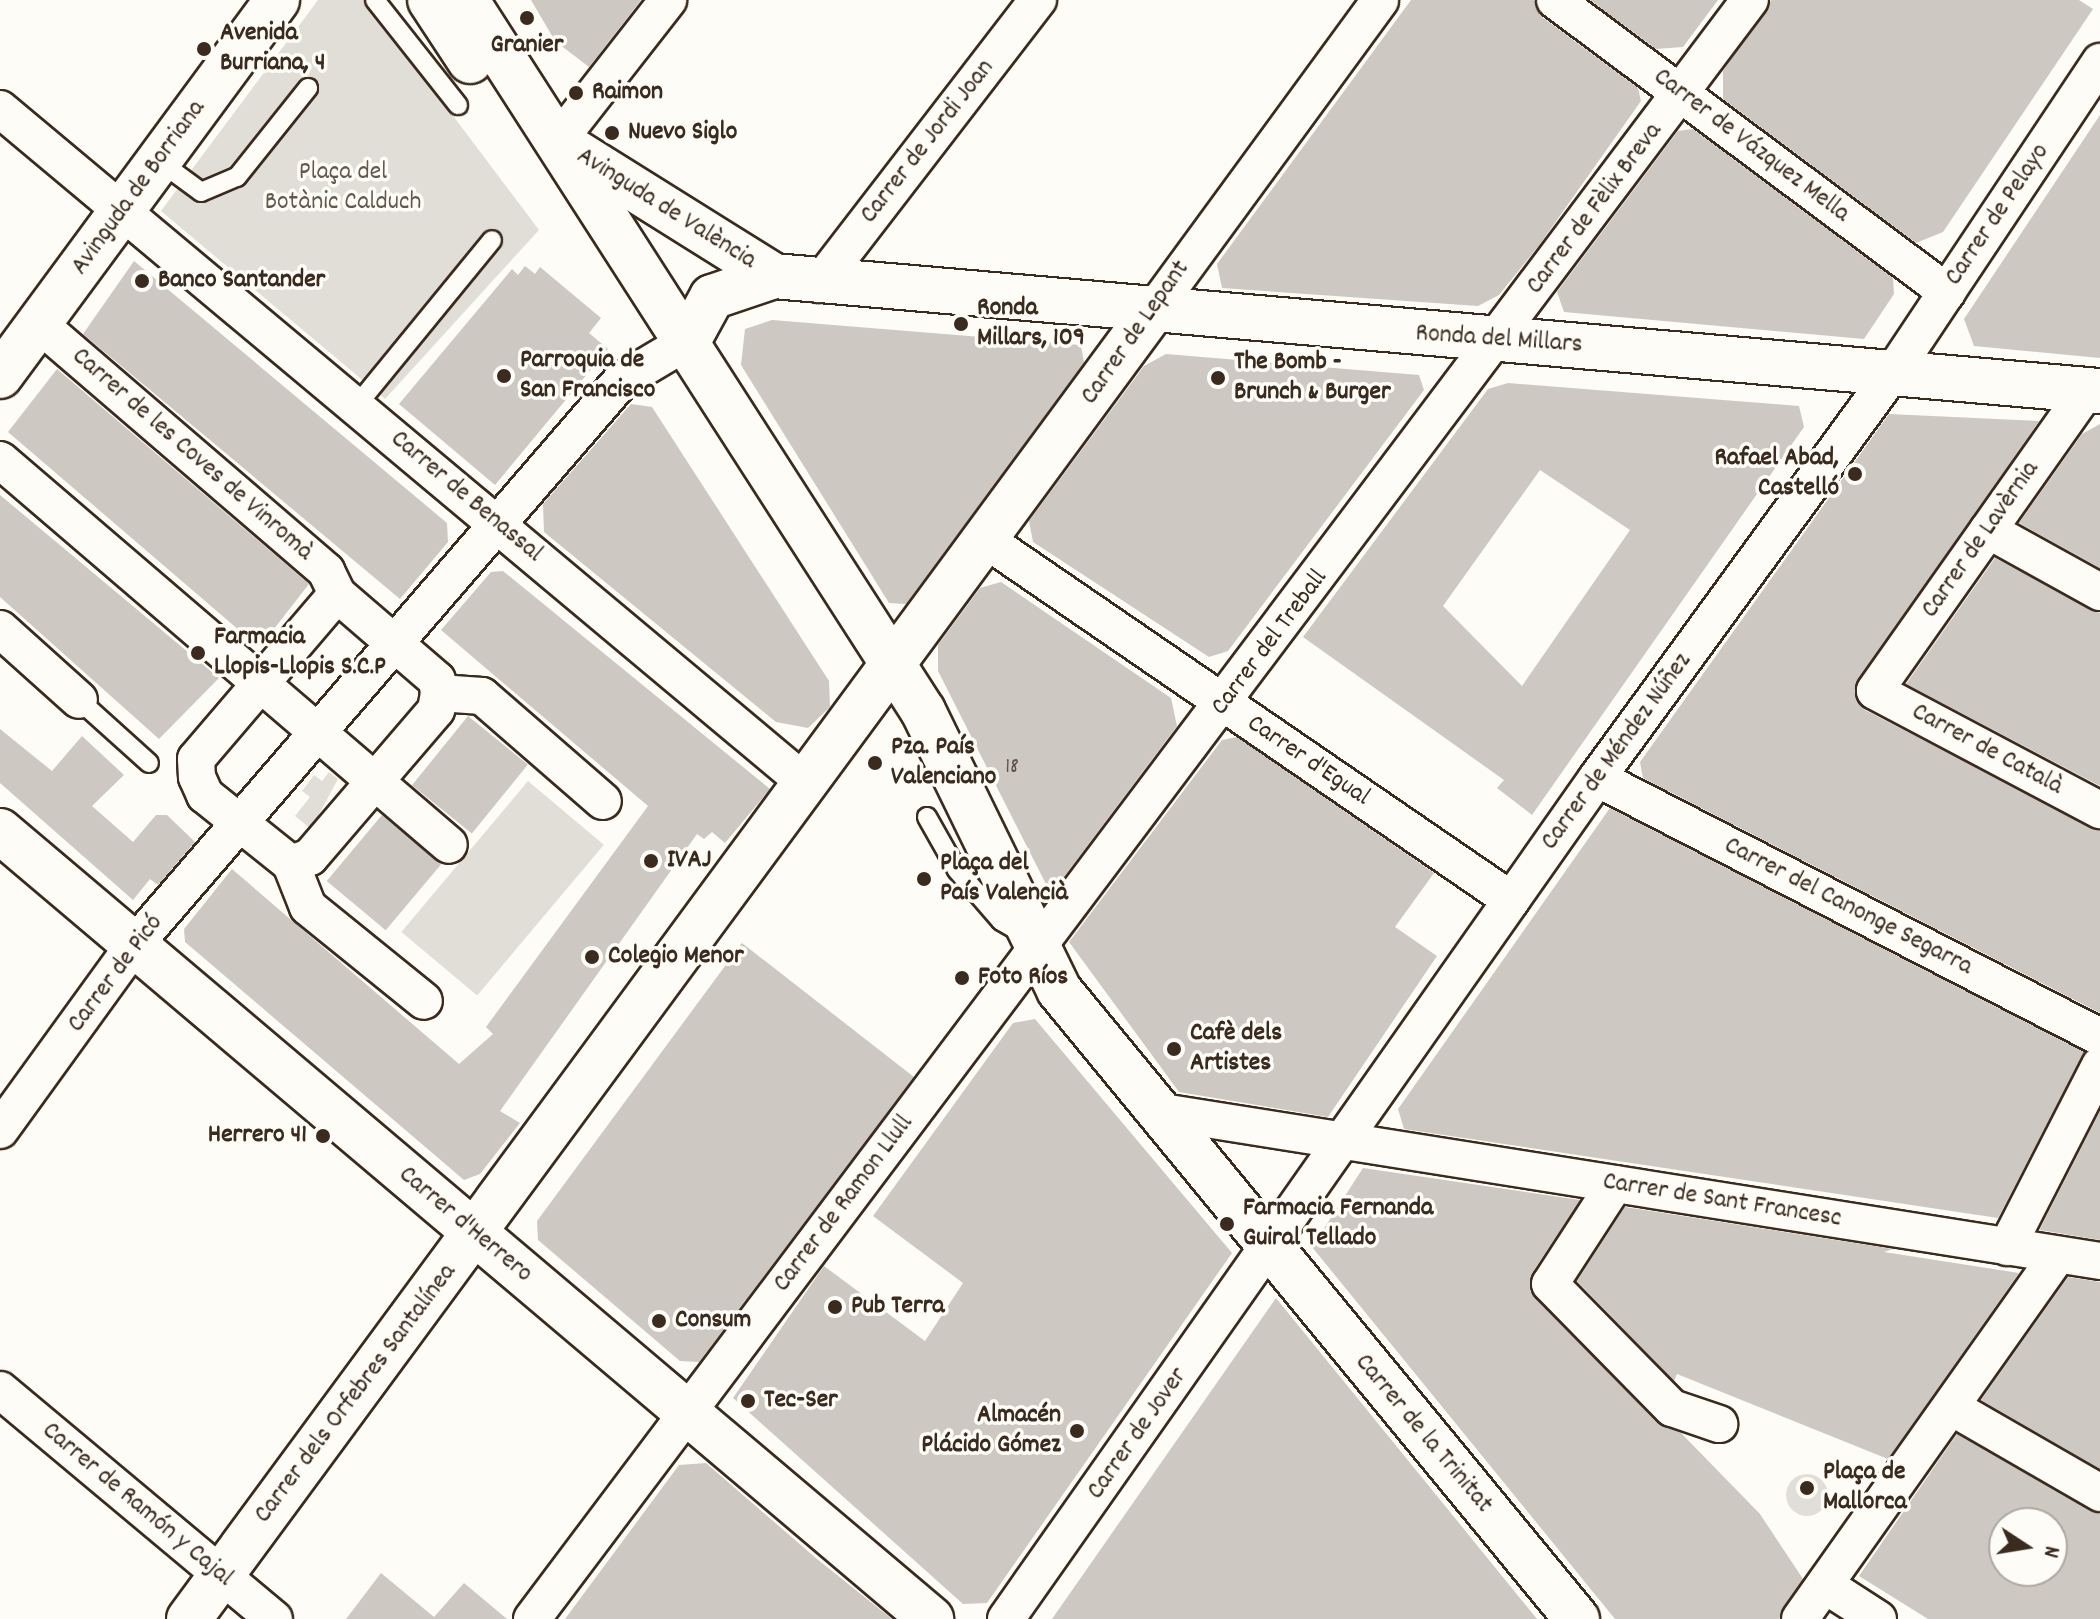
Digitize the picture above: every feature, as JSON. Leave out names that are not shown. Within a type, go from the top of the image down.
[{"type":"street","name":"Avinguda de Borriana","points":[[0,376],[277,0]]},
{"type":"street","name":"Avinguda de València","points":[[430,0],[506,115],[558,141],[774,276]]},
{"type":"street","name":"Avinguda de València","points":[[466,0],[688,341]]},
{"type":"street","points":[[558,141],[668,0]]},
{"type":"street","name":"Carrer de Jordi Joan","points":[[819,284],[1038,0]]},
{"type":"street","name":"Carrer de Lepant","points":[[895,668],[1380,0]]},
{"type":"street","name":"Carrer de Vázquez Mella","points":[[1555,0],[1947,292]]},
{"type":"street","name":"Carrer de Fèlix Breva","points":[[1497,341],[1750,0]]},
{"type":"street","name":"Carrer de Pelayo","points":[[1896,368],[2100,62]]},
{"type":"street","name":"Carrer de Benassal","points":[[0,109],[808,785]]},
{"type":"street","name":"Ronda del Millars","points":[[688,341],[712,297],[774,276],[819,284],[1497,341],[1896,368],[2093,390]]},
{"type":"street","name":"Carrer de les Coves de Vinromà","points":[[39,324],[326,571],[337,594],[437,680],[439,693]]},
{"type":"street","points":[[688,341],[895,668],[1042,944]]},
{"type":"street","name":"Carrer de Picó","points":[[0,1130],[134,945],[621,381],[688,341]]},
{"type":"street","name":"Carrer del Treball","points":[[1042,944],[1497,341]]},
{"type":"street","name":"Carrer de Méndez Núñez","points":[[1344,1141],[1597,778],[1896,368]]},
{"type":"street","name":"Carrer de Lavèrnia","points":[[1875,691],[1988,530],[2093,390]]},
{"type":"street","points":[[0,460],[449,845]]},
{"type":"street","points":[[1988,530],[2100,592]]},
{"type":"street","name":"Carrer d'Egual","points":[[986,540],[1511,900]]},
{"type":"street","points":[[337,594],[196,759],[205,795],[291,864],[308,907],[424,1001]]},
{"type":"street","points":[[0,629],[79,700]]},
{"type":"street","name":"Carrer dels Orfebres Santalínea","points":[[189,1619],[895,668]]},
{"type":"street","name":"Carrer de Català","points":[[1875,691],[2100,810]]},
{"type":"street","points":[[291,864],[310,857],[436,710],[439,693],[482,696],[603,801]]},
{"type":"street","name":"Carrer del Canonge Segarra","points":[[1597,778],[2100,1037]]},
{"type":"street","name":"Carrer d'Herrero","points":[[0,831],[931,1619]]},
{"type":"street","name":"Carrer de la Trinitat","points":[[1042,944],[1059,990],[1577,1619]]},
{"type":"street","name":"Carrer de Ramon Llull","points":[[532,1619],[1042,944]]},
{"type":"street","points":[[2007,1247],[2100,1065]]},
{"type":"street","points":[[1156,1111],[1344,1141],[1269,1248]]},
{"type":"street","name":"Carrer de Sant Francesc","points":[[1344,1141],[2100,1261]]},
{"type":"street","points":[[1615,1184],[1550,1284],[1672,1408],[1708,1420]]},
{"type":"street","name":"Carrer de Jover","points":[[1006,1619],[1269,1248]]},
{"type":"street","points":[[1800,1619],[1953,1408],[2058,1255]]},
{"type":"street","name":"Carrer de Ramón y Cajal","points":[[0,1390],[274,1619]]},
{"type":"street","points":[[1953,1408],[2100,1493]]},
{"type":"street","points":[[1825,1585],[1878,1619]]},
{"type":"lane","points":[[375,0],[458,105]]},
{"type":"lane","points":[[159,161],[201,192],[237,177],[308,88]]},
{"type":"lane","points":[[357,405],[492,240]]},
{"type":"lane","points":[[79,700],[149,763]]},
{"type":"lane","points":[[927,817],[957,870],[1001,921],[1042,944]]},
{"type":"green space","name":"Plaça del Botànic Calduch","points":[[318,0],[366,0],[539,230],[385,399],[161,211]]},
{"type":"green space","points":[[329,772],[338,779],[311,829],[295,816],[310,797],[302,791],[314,775],[322,781]]},
{"type":"green space","points":[[528,781],[604,845],[477,996],[401,932]]},
{"type":"green space","points":[[1807,1474],[1822,1480],[1828,1495],[1822,1510],[1807,1516],[1792,1510],[1786,1495],[1792,1480]]},
{"type":"building","points":[[531,0],[641,0],[589,67],[555,41]]},
{"type":"building","points":[[1411,0],[1534,0],[1542,17],[1638,88],[1641,101],[1540,244],[1499,295],[1478,306],[1222,288],[1217,264]]},
{"type":"building","points":[[1590,0],[1718,0],[1683,47],[1656,49]]},
{"type":"building","points":[[1771,0],[2079,0],[2093,9],[1943,232],[1916,243],[1723,99],[1723,71]]},
{"type":"building","points":[[2100,115],[2100,358],[1974,346],[1964,319]]},
{"type":"building","points":[[1693,129],[1893,278],[1894,294],[1864,339],[1564,312],[1557,292],[1678,131]]},
{"type":"building","points":[[134,261],[447,523],[448,542],[400,599],[83,334]]},
{"type":"building","name":"Parroquia de San Francisco","points":[[525,266],[535,274],[540,267],[601,318],[589,333],[608,349],[495,485],[399,404],[512,269],[518,275]]},
{"type":"building","points":[[772,320],[1081,345],[1084,363],[906,604],[889,603],[741,365],[745,329]]},
{"type":"building","points":[[1166,354],[1419,375],[1424,390],[1228,651],[1209,657],[1033,542],[1029,521],[1144,366]]},
{"type":"building","points":[[57,369],[309,584],[263,643],[254,643],[8,432]]},
{"type":"building","points":[[1508,383],[1799,406],[1804,427],[1532,815],[1497,788],[1504,780],[1303,637],[1488,389]],"holes":[[[1540,470],[1630,530],[1522,686],[1443,606]]]},
{"type":"building","points":[[631,404],[652,407],[829,681],[830,707],[808,728],[776,722],[544,532],[543,504]]},
{"type":"building","points":[[1889,414],[2039,421],[1854,691],[1865,710],[2100,831],[2100,1013],[1643,778],[1640,762]]},
{"type":"building","points":[[2100,424],[2100,568],[2019,523],[2082,434]]},
{"type":"building","points":[[0,495],[219,678],[159,739],[0,597]]},
{"type":"building","points":[[1995,558],[2100,613],[2100,786],[1906,684]]},
{"type":"building","points":[[503,571],[770,789],[725,843],[712,832],[704,839],[697,834],[500,1111],[520,1123],[480,1174],[464,1180],[185,942],[184,929],[232,869],[459,1064],[493,1034],[486,1027],[648,806],[441,630],[491,572]]},
{"type":"building","points":[[1001,582],[1171,698],[1177,726],[1051,894],[938,671],[938,645],[980,588]]},
{"type":"building","points":[[468,716],[528,764],[472,834],[412,785]]},
{"type":"building","points":[[0,729],[52,771],[82,736],[124,775],[92,806],[133,842],[156,815],[167,815],[195,842],[158,885],[150,879],[133,900],[0,783]]},
{"type":"building","points":[[1237,737],[1434,873],[1395,927],[1437,956],[1328,1117],[1179,1092],[1069,942],[1222,740]]},
{"type":"building","points":[[1610,808],[2084,1052],[1998,1218],[1404,1129],[1398,1109]]},
{"type":"building","points":[[382,815],[441,864],[386,930],[327,881]]},
{"type":"building","points":[[742,943],[914,1077],[699,1362],[680,1361],[538,1240],[537,1221]]},
{"type":"building","points":[[1035,1019],[1232,1253],[987,1603],[963,1604],[733,1398],[824,1266],[925,1341],[963,1283],[873,1216],[1013,1023]]},
{"type":"building","points":[[2100,1111],[2100,1240],[2040,1230],[2040,1229]]},
{"type":"building","points":[[1363,1168],[1580,1200],[1532,1273],[1530,1291],[1657,1423],[1681,1433],[1760,1514],[1803,1579],[1779,1619],[1615,1619],[1312,1247]]},
{"type":"building","points":[[1625,1207],[1893,1249],[1884,1252],[2019,1273],[1888,1459],[1677,1374],[1674,1381],[1577,1281]]},
{"type":"building","points":[[2068,1277],[2100,1282],[2100,1469],[1981,1400]]},
{"type":"building","points":[[1276,1298],[1537,1619],[1052,1619]]},
{"type":"building","points":[[1957,1434],[2100,1514],[2100,1619],[1928,1619],[1859,1576]]},
{"type":"building","points":[[706,1463],[892,1619],[565,1619],[679,1465]]},
{"type":"building","points":[[381,1573],[434,1617],[464,1583],[507,1619],[346,1619]]},
{"type":"place","name":"Granier","points":[[527,18]]},
{"type":"place","name":"Avenida Burriana, 4","points":[[204,49]]},
{"type":"place","name":"Raimon","points":[[576,93]]},
{"type":"place","name":"Nuevo Siglo","points":[[612,133]]},
{"type":"place","name":"Banco Santander","points":[[142,281]]},
{"type":"place","name":"Ronda Millars, 109","points":[[961,324]]},
{"type":"place","name":"Parroquia de San Francisco","points":[[504,376]]},
{"type":"place","name":"The Bomb - Brunch & Burger","points":[[1218,378]]},
{"type":"place","name":"Rafael Abad, Castelló","points":[[1855,474]]},
{"type":"place","name":"Farmacia Llopis-Llopis S.C.P","points":[[198,653]]},
{"type":"place","name":"Pza. País Valenciano","points":[[875,763]]},
{"type":"place","name":"IVAJ","points":[[651,861]]},
{"type":"place","name":"Plaça del País Valencià","points":[[924,879]]},
{"type":"place","name":"Colegio Menor","points":[[592,957]]},
{"type":"place","name":"Foto Ríos","points":[[962,978]]},
{"type":"place","name":"Cafè dels Artistes","points":[[1174,1049]]},
{"type":"place","name":"Herrero 41","points":[[323,1136]]},
{"type":"place","name":"Farmacia Fernanda Guiral Tellado","points":[[1227,1224]]},
{"type":"place","name":"Pub Terra","points":[[835,1307]]},
{"type":"place","name":"Consum","points":[[659,1321]]},
{"type":"place","name":"Tec-Ser","points":[[748,1401]]},
{"type":"place","name":"Almacén Plácido Gómez","points":[[1077,1431]]},
{"type":"place","name":"Plaça de Mallorca","points":[[1807,1488]]}]
